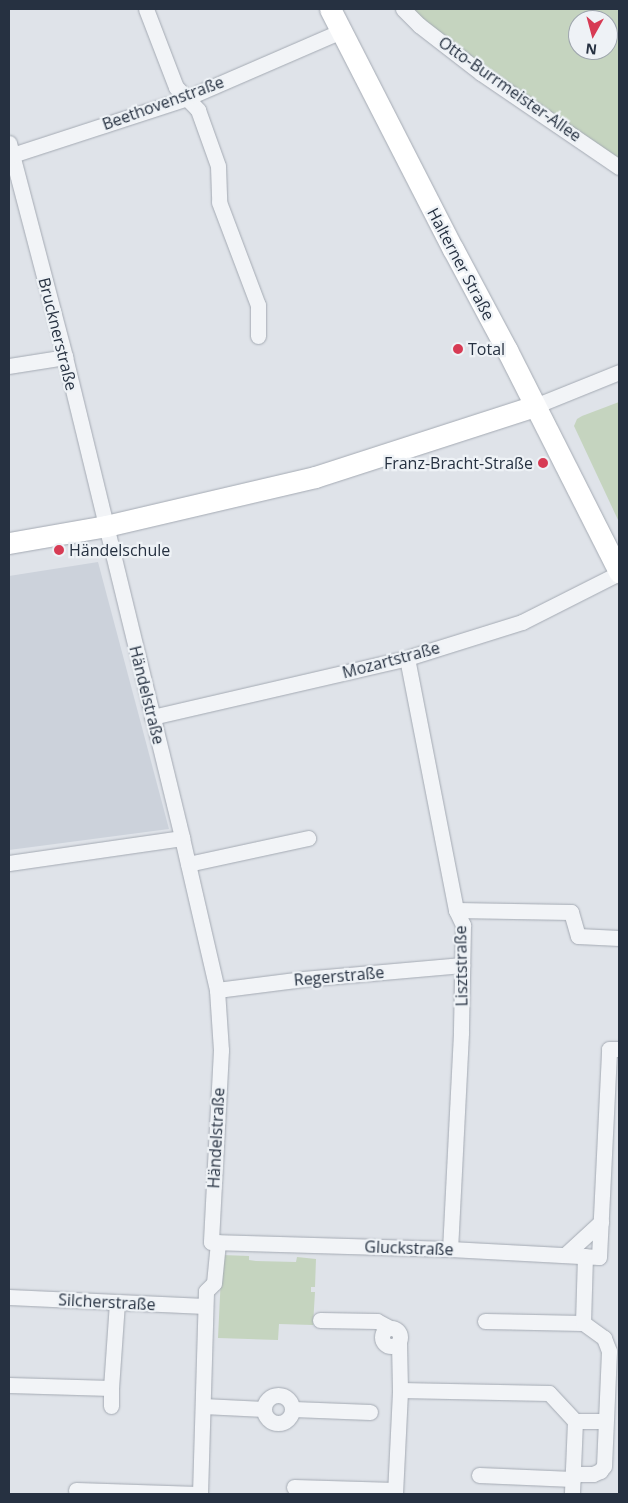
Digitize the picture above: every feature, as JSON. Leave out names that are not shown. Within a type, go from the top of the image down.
[{"type":"main road","name":"Halterner Straße","points":[[330,9],[619,573]]},
{"type":"main road","points":[[9,543],[106,526],[315,477],[535,406]]},
{"type":"street","points":[[146,9],[176,87],[198,110],[218,166],[219,202],[258,305],[258,336]]},
{"type":"street","name":"Otto-Burrmeister-Allee","points":[[403,9],[419,25],[481,73],[619,167]]},
{"type":"street","name":"Beethovenstraße","points":[[10,151],[186,98],[341,31]]},
{"type":"street","name":"Brucknerstraße","points":[[10,151],[65,357],[106,526]]},
{"type":"street","points":[[9,366],[65,357]]},
{"type":"street","points":[[535,406],[619,372]]},
{"type":"street","name":"Händelstraße","points":[[76,1490],[199,1494],[206,1290],[214,1283],[218,1242],[211,1242],[221,1050],[217,990],[106,526]]},
{"type":"street","name":"Mozartstraße","points":[[152,717],[407,658],[522,622],[619,573]]},
{"type":"street","name":"Lisztstraße","points":[[407,658],[456,910],[463,925],[461,1034],[450,1249]]},
{"type":"street","points":[[9,862],[182,838]]},
{"type":"street","points":[[188,864],[308,838]]},
{"type":"street","points":[[456,910],[571,912],[578,936],[619,938]]},
{"type":"street","name":"Regerstraße","points":[[217,990],[303,979],[462,965]]},
{"type":"street","points":[[583,1323],[592,1257],[601,1222],[609,1048],[619,1049]]},
{"type":"street","points":[[566,1255],[601,1222]]},
{"type":"street","name":"Gluckstraße","points":[[218,1242],[450,1249],[592,1257]]},
{"type":"street","name":"Silcherstraße","points":[[9,1297],[206,1306]]},
{"type":"street","points":[[110,1406],[117,1303]]},
{"type":"street","points":[[294,1487],[395,1492],[400,1390],[399,1342],[390,1346],[382,1340],[385,1330],[390,1328],[377,1321],[320,1320]]},
{"type":"street","points":[[480,1475],[573,1476],[593,1474],[600,1471],[604,1466],[609,1350],[604,1338],[583,1323],[485,1321]]},
{"type":"street","points":[[9,1385],[110,1388]]},
{"type":"street","points":[[400,1390],[549,1393],[575,1421],[572,1494]]},
{"type":"street","points":[[203,1406],[264,1409],[268,1399],[278,1395],[288,1399],[293,1409],[370,1412]]},
{"type":"street","points":[[575,1421],[605,1421]]},
{"type":"shaded area","points":[[98,562],[169,829],[9,850],[9,576]]},
{"type":"green space","points":[[410,9],[619,9],[619,163],[483,69]]},
{"type":"green space","points":[[619,402],[619,522],[574,426],[577,419],[582,416]]},
{"type":"green space","points":[[222,1255],[249,1256],[249,1260],[256,1261],[296,1262],[297,1257],[316,1259],[315,1287],[311,1287],[311,1292],[315,1292],[313,1325],[279,1324],[278,1340],[218,1338]]},
{"type":"place","name":"Total","points":[[458,349]]},
{"type":"place","name":"Franz-Bracht-Straße","points":[[543,463]]},
{"type":"place","name":"Händelschule","points":[[59,550]]}]
